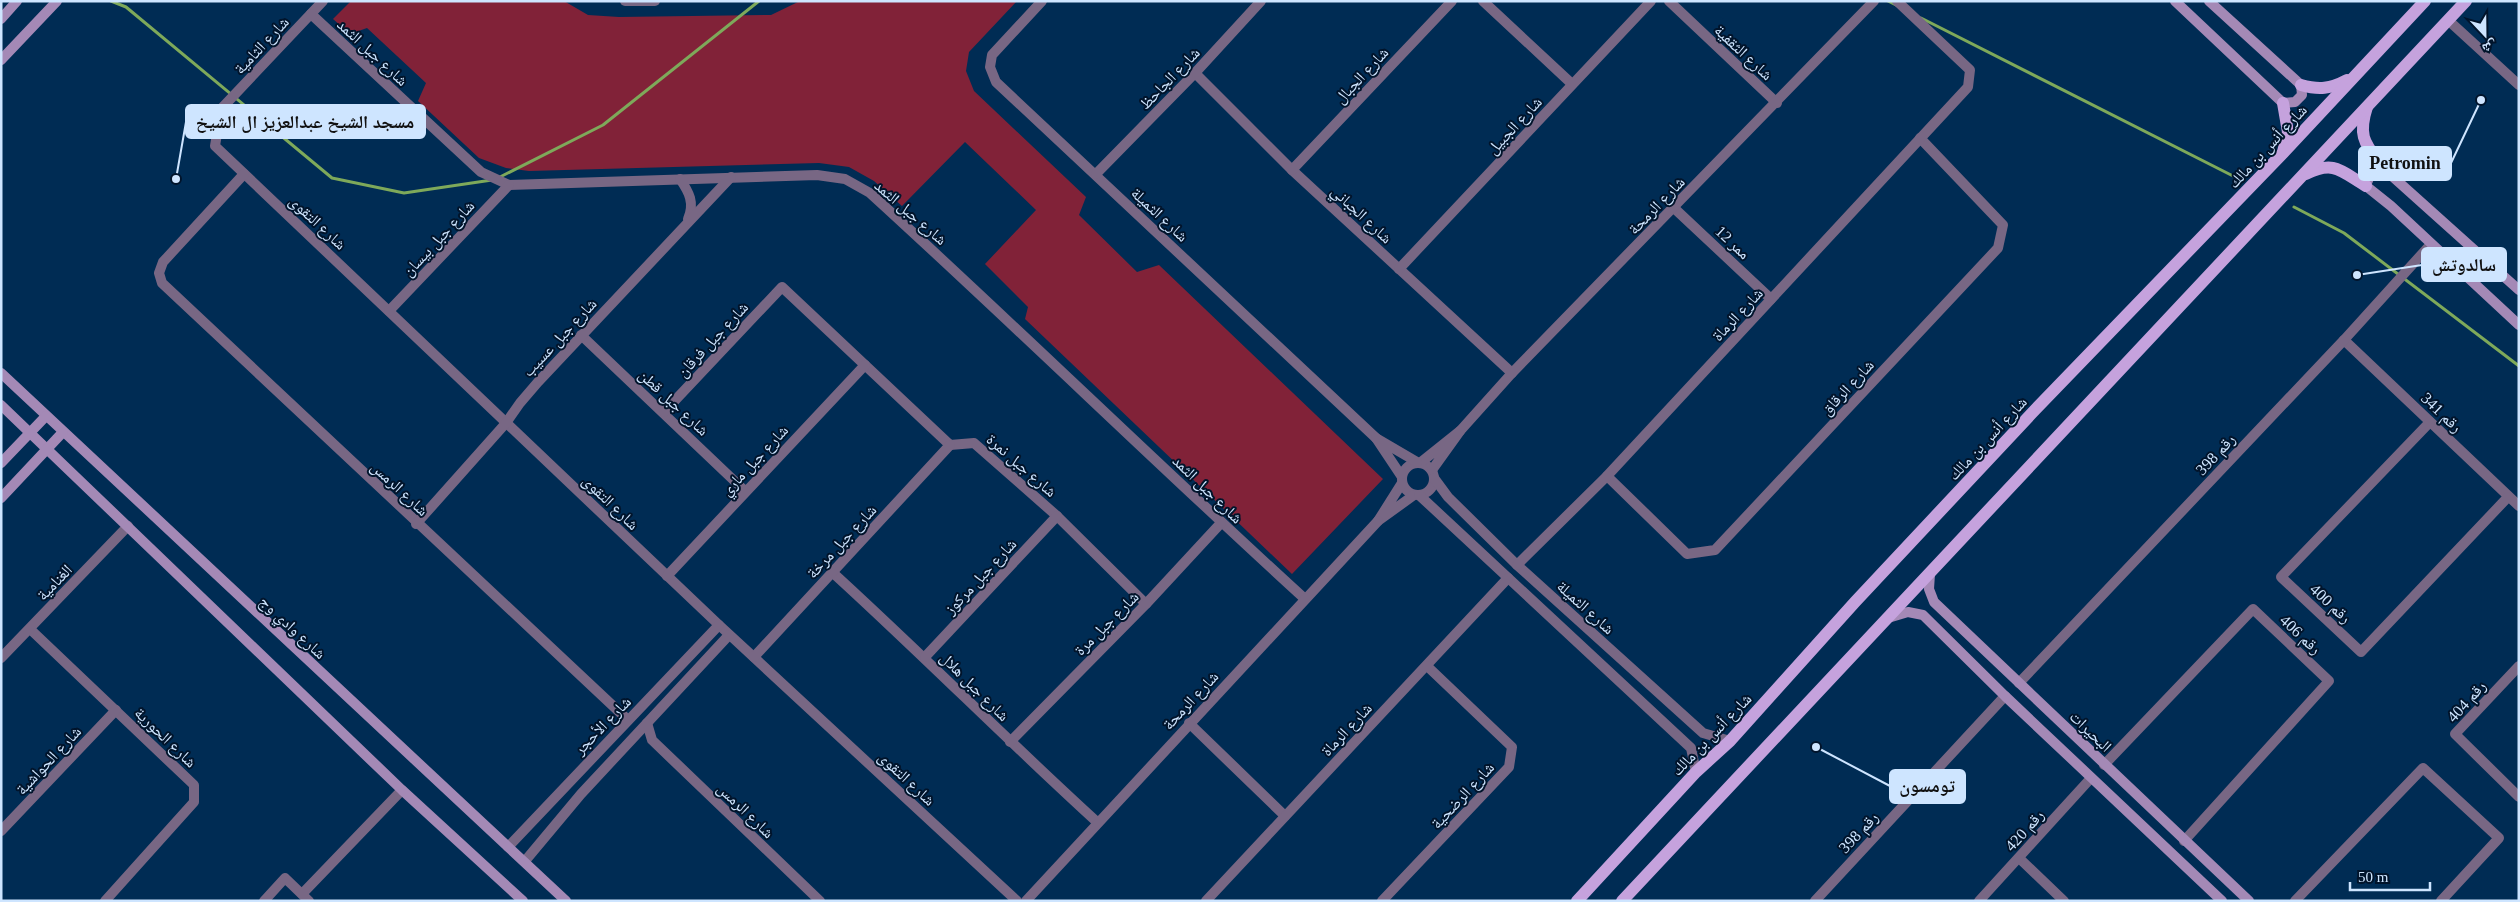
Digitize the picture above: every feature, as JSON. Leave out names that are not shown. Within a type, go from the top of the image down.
[{"type":"main road","name":"شارع أنس بن مالك","points":[[1577,901],[1696,772],[1730,741],[1855,602],[2025,420],[2283,153],[2424,1]]},
{"type":"main road","points":[[1622,901],[2466,1]]},
{"type":"main road","points":[[2301,85],[2316,90],[2334,87],[2354,77]]},
{"type":"main road","points":[[2283,103],[2288,132],[2283,153]]},
{"type":"main road","points":[[2368,105],[2361,128],[2363,138],[2383,168]]},
{"type":"main road","points":[[2299,178],[2320,168],[2332,167],[2366,186]]},
{"type":"street","points":[[1,19],[17,1]]},
{"type":"street","points":[[1,60],[57,1]]},
{"type":"street","name":"شارع الثامية","points":[[221,110],[323,1]]},
{"type":"street","points":[[625,1],[655,1]]},
{"type":"street","name":"شارع الثميلة","points":[[1042,1],[992,54],[990,67],[996,82],[1376,438]]},
{"type":"street","name":"شارع الجاحظ","points":[[1096,174],[1196,73],[1261,1]]},
{"type":"street","name":"شارع الجبال","points":[[1292,170],[1452,1]]},
{"type":"street","points":[[1482,1],[1572,84]]},
{"type":"street","name":"شارع الجبيل","points":[[1399,269],[1651,1]]},
{"type":"street","name":"شارع الثقفية","points":[[1669,1],[1776,103]]},
{"type":"street","name":"شارع الرمحة","points":[[1460,431],[1512,374],[1874,1]]},
{"type":"street","name":"شارع الرماة","points":[[1517,565],[1607,476],[1968,87],[1970,70],[1897,1]]},
{"type":"street","points":[[2176,1],[2283,103],[2295,102],[2302,95],[2301,85],[2269,58],[2209,1]]},
{"type":"street","name":"شارع جبل الثمد","points":[[311,14],[481,172],[508,185],[817,175],[845,179],[870,194],[1026,336],[1221,523],[1305,599]]},
{"type":"street","points":[[2448,20],[2519,85]]},
{"type":"street","name":"شارع الجباني","points":[[1196,73],[1292,170],[1512,374]]},
{"type":"street","name":"شارع التقوى","points":[[221,110],[215,146],[296,221],[718,625],[1017,901]]},
{"type":"street","name":"شارع الرقاق","points":[[1607,476],[1687,554],[1714,550],[1998,248],[2004,225],[1920,138]]},
{"type":"street","points":[[2519,290],[2383,168],[2371,174],[2366,186],[2519,325]]},
{"type":"street","name":"شارع الرمس","points":[[244,174],[163,262],[159,273],[162,283],[416,524],[628,720]]},
{"type":"street","name":"شارع جبل عسيب","points":[[416,524],[581,335],[731,177]]},
{"type":"street","points":[[680,179],[690,194],[692,210],[686,223]]},
{"type":"street","name":"شارع جبل بيسان","points":[[389,311],[508,185]]},
{"type":"street","name":"ممر 12","points":[[1674,208],[1771,299]]},
{"type":"street","name":"رقم 398","points":[[2019,683],[2344,340],[2432,244]]},
{"type":"street","name":"شارع جبل فرقان","points":[[664,412],[782,287],[864,365]]},
{"type":"street","name":"شارع جبل قطن","points":[[581,335],[745,491]]},
{"type":"street","name":"رقم 341","points":[[2344,340],[2519,506]]},
{"type":"street","points":[[864,365],[950,445]]},
{"type":"street","name":"شارع جبل ماري","points":[[667,576],[864,365]]},
{"type":"street","name":"شارع وادي وج","points":[[1,373],[566,901]]},
{"type":"street","points":[[1,405],[49,449],[402,790],[523,901]]},
{"type":"street","points":[[1,463],[46,416]]},
{"type":"street","name":"رقم 400","points":[[2430,422],[2281,577],[2360,652],[2508,496]]},
{"type":"street","points":[[1378,521],[1408,466],[1419,462],[1460,431]]},
{"type":"street","points":[[1378,521],[1417,495],[1430,491],[1433,474],[1460,431]]},
{"type":"street","points":[[1,498],[63,432]]},
{"type":"street","points":[[1376,438],[1428,466],[1433,474]]},
{"type":"street","points":[[1376,438],[1402,480],[1405,490],[1417,495]]},
{"type":"street","name":"شارع جبل نمرة","points":[[950,445],[974,443],[1057,516],[1146,604]]},
{"type":"street","name":"شارع جبل مرخة","points":[[754,657],[950,445]]},
{"type":"street","name":"شارع الثميلة","points":[[1433,474],[1448,497],[1517,565],[1703,733],[1730,741]]},
{"type":"street","name":"شارع الثميلة","points":[[1417,495],[1691,748],[1696,772]]},
{"type":"street","name":"شارع جبل مركوز","points":[[925,656],[1057,516]]},
{"type":"street","name":"شارع الرمحة","points":[[1026,901],[1097,822],[1378,521]]},
{"type":"street","name":"شارع جبل مرة","points":[[1010,742],[1146,604],[1221,523]]},
{"type":"street","name":"الغنامية","points":[[1,658],[128,526]]},
{"type":"street","name":"شارع جبل هلال","points":[[832,572],[925,656],[1010,742],[1097,822]]},
{"type":"street","name":"البحيرات","points":[[1930,574],[1929,589],[1934,602],[2249,901]]},
{"type":"street","name":"شارع الرماة","points":[[1206,901],[1508,578]]},
{"type":"street","name":"رقم 406","points":[[2104,765],[2253,609],[2329,681],[2184,841]]},
{"type":"street","name":"البحيرات","points":[[1887,618],[1908,612],[1922,615],[2222,901]]},
{"type":"street","points":[[1940,632],[1938,621],[1941,618],[1954,621]]},
{"type":"street","name":"شارع الأحجر","points":[[508,847],[718,625]]},
{"type":"street","name":"شارع الحورية","points":[[30,630],[194,785],[194,802],[105,901]]},
{"type":"street","name":"شارع الأحجر","points":[[525,861],[581,794],[729,635]]},
{"type":"street","name":"شارع الرضحية","points":[[1382,901],[1508,768],[1512,747],[1426,666]]},
{"type":"street","name":"رقم 404","points":[[2519,666],[2455,734],[2519,798]]},
{"type":"street","name":"رقم 398","points":[[1815,901],[2006,696]]},
{"type":"street","name":"شارع الحواشية","points":[[1,831],[116,710]]},
{"type":"street","name":"شارع الرمس","points":[[647,723],[652,740],[820,901]]},
{"type":"street","points":[[1189,723],[1286,816]]},
{"type":"street","points":[[633,740],[652,740]]},
{"type":"street","points":[[2295,901],[2423,768],[2499,838],[2441,901]]},
{"type":"street","name":"رقم 420","points":[[1979,901],[2091,778]]},
{"type":"street","points":[[569,783],[581,794]]},
{"type":"street","points":[[264,901],[285,878],[306,897],[402,790]]},
{"type":"street","points":[[2019,858],[2064,901]]},
{"type":"shaded area","points":[[351,1],[564,1],[588,15],[619,17],[771,15],[800,1],[1017,1],[969,52],[966,71],[974,91],[1086,197],[1079,215],[1137,272],[1159,265],[1383,479],[1292,574],[1025,319],[1028,307],[985,264],[1036,210],[965,142],[902,206],[874,181],[849,167],[819,163],[529,171],[506,168],[479,158],[418,101],[426,83],[367,28],[350,34],[333,19]]},
{"type":"waterway","points":[[111,1],[126,7],[332,178],[404,193],[492,180]]},
{"type":"waterway","points":[[498,178],[603,125],[759,1]]},
{"type":"waterway","points":[[1888,1],[1896,5]]},
{"type":"waterway","points":[[1921,18],[2237,178]]},
{"type":"waterway","points":[[2294,207],[2344,233],[2519,366]]},
{"type":"place","name":"Petromin","points":[[2481,100]]},
{"type":"place","name":"مسجد الشيخ عبدالعزيز ال الشيخ","points":[[176,179]]},
{"type":"place","name":"سالدوتش","points":[[2357,275]]},
{"type":"place","name":"تومسون","points":[[1816,747]]}]
